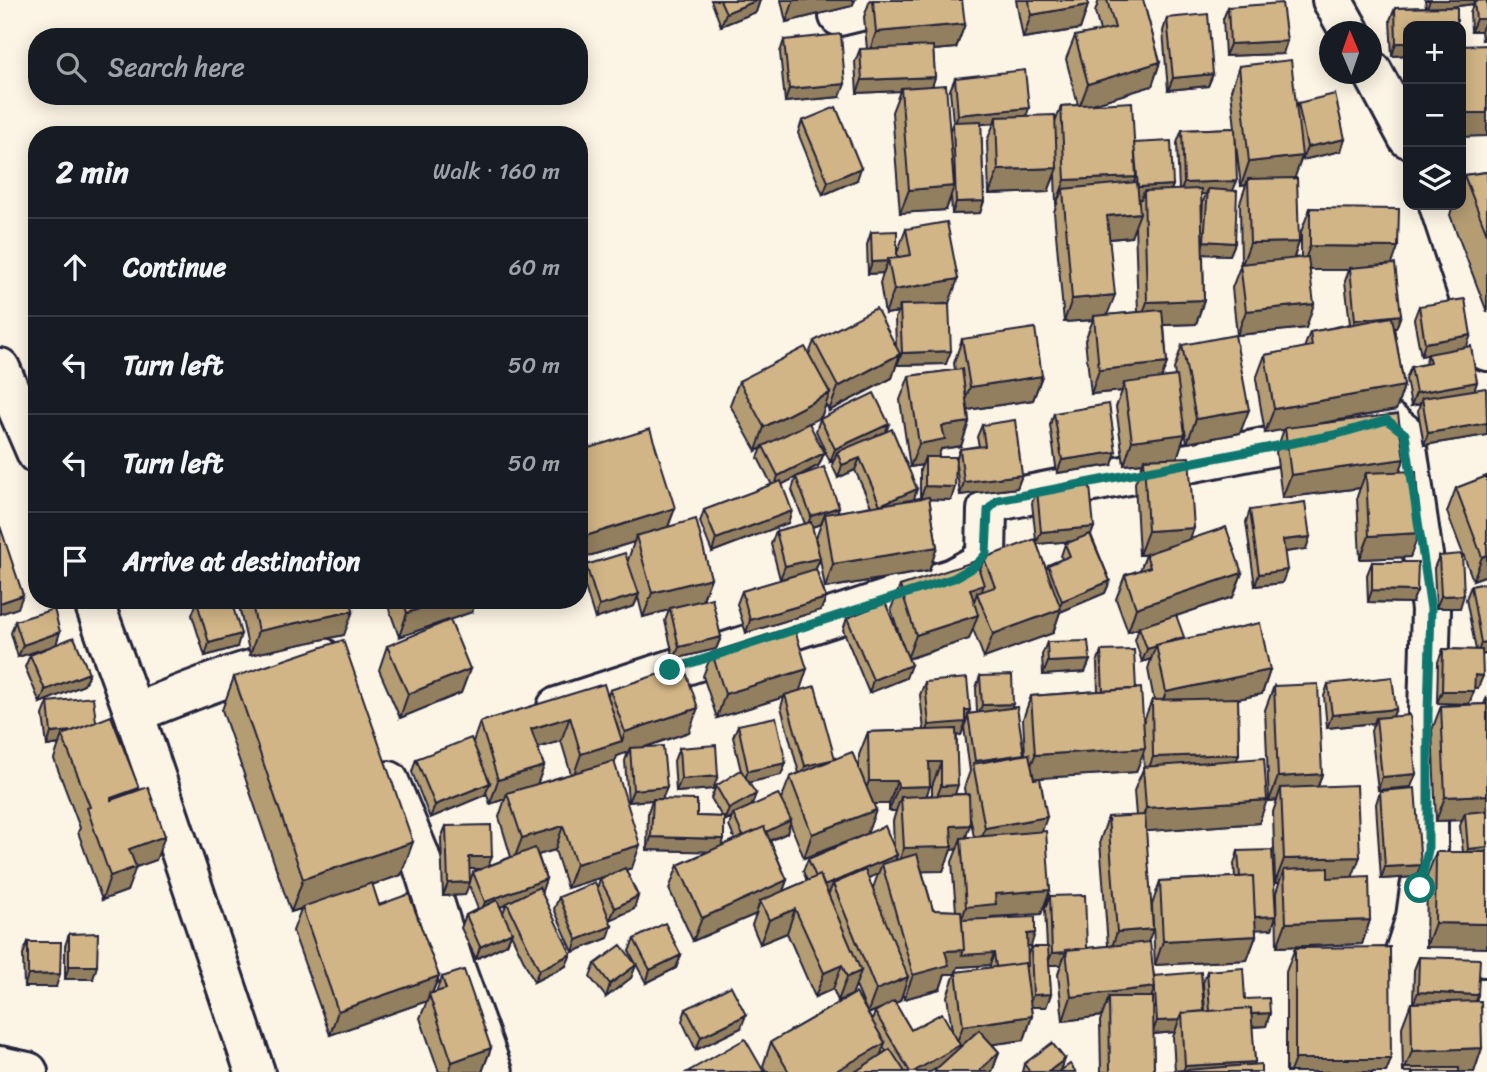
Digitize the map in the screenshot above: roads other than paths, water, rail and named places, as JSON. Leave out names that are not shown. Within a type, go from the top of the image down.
[{"type":"street","points":[[839,16],[905,0]]},
{"type":"street","points":[[1332,0],[1344,21]]},
{"type":"street","points":[[1378,84],[1403,129]]},
{"type":"street","points":[[1441,210],[1487,351]]},
{"type":"street","points":[[0,368],[28,433]]},
{"type":"street","points":[[528,716],[954,578],[975,566],[986,554],[988,510],[998,500],[1334,435],[1387,420],[1405,434],[1431,609],[1428,850],[1416,917],[1405,955],[1392,1072]]},
{"type":"street","points":[[96,609],[255,1072]]},
{"type":"street","points":[[134,713],[229,677],[297,659],[338,656],[348,681]]},
{"type":"street","points":[[379,755],[419,854],[455,968],[493,1072]]},
{"type":"street","points":[[1405,955],[1487,957]]},
{"type":"street","points":[[0,1066],[28,1072]]}]
